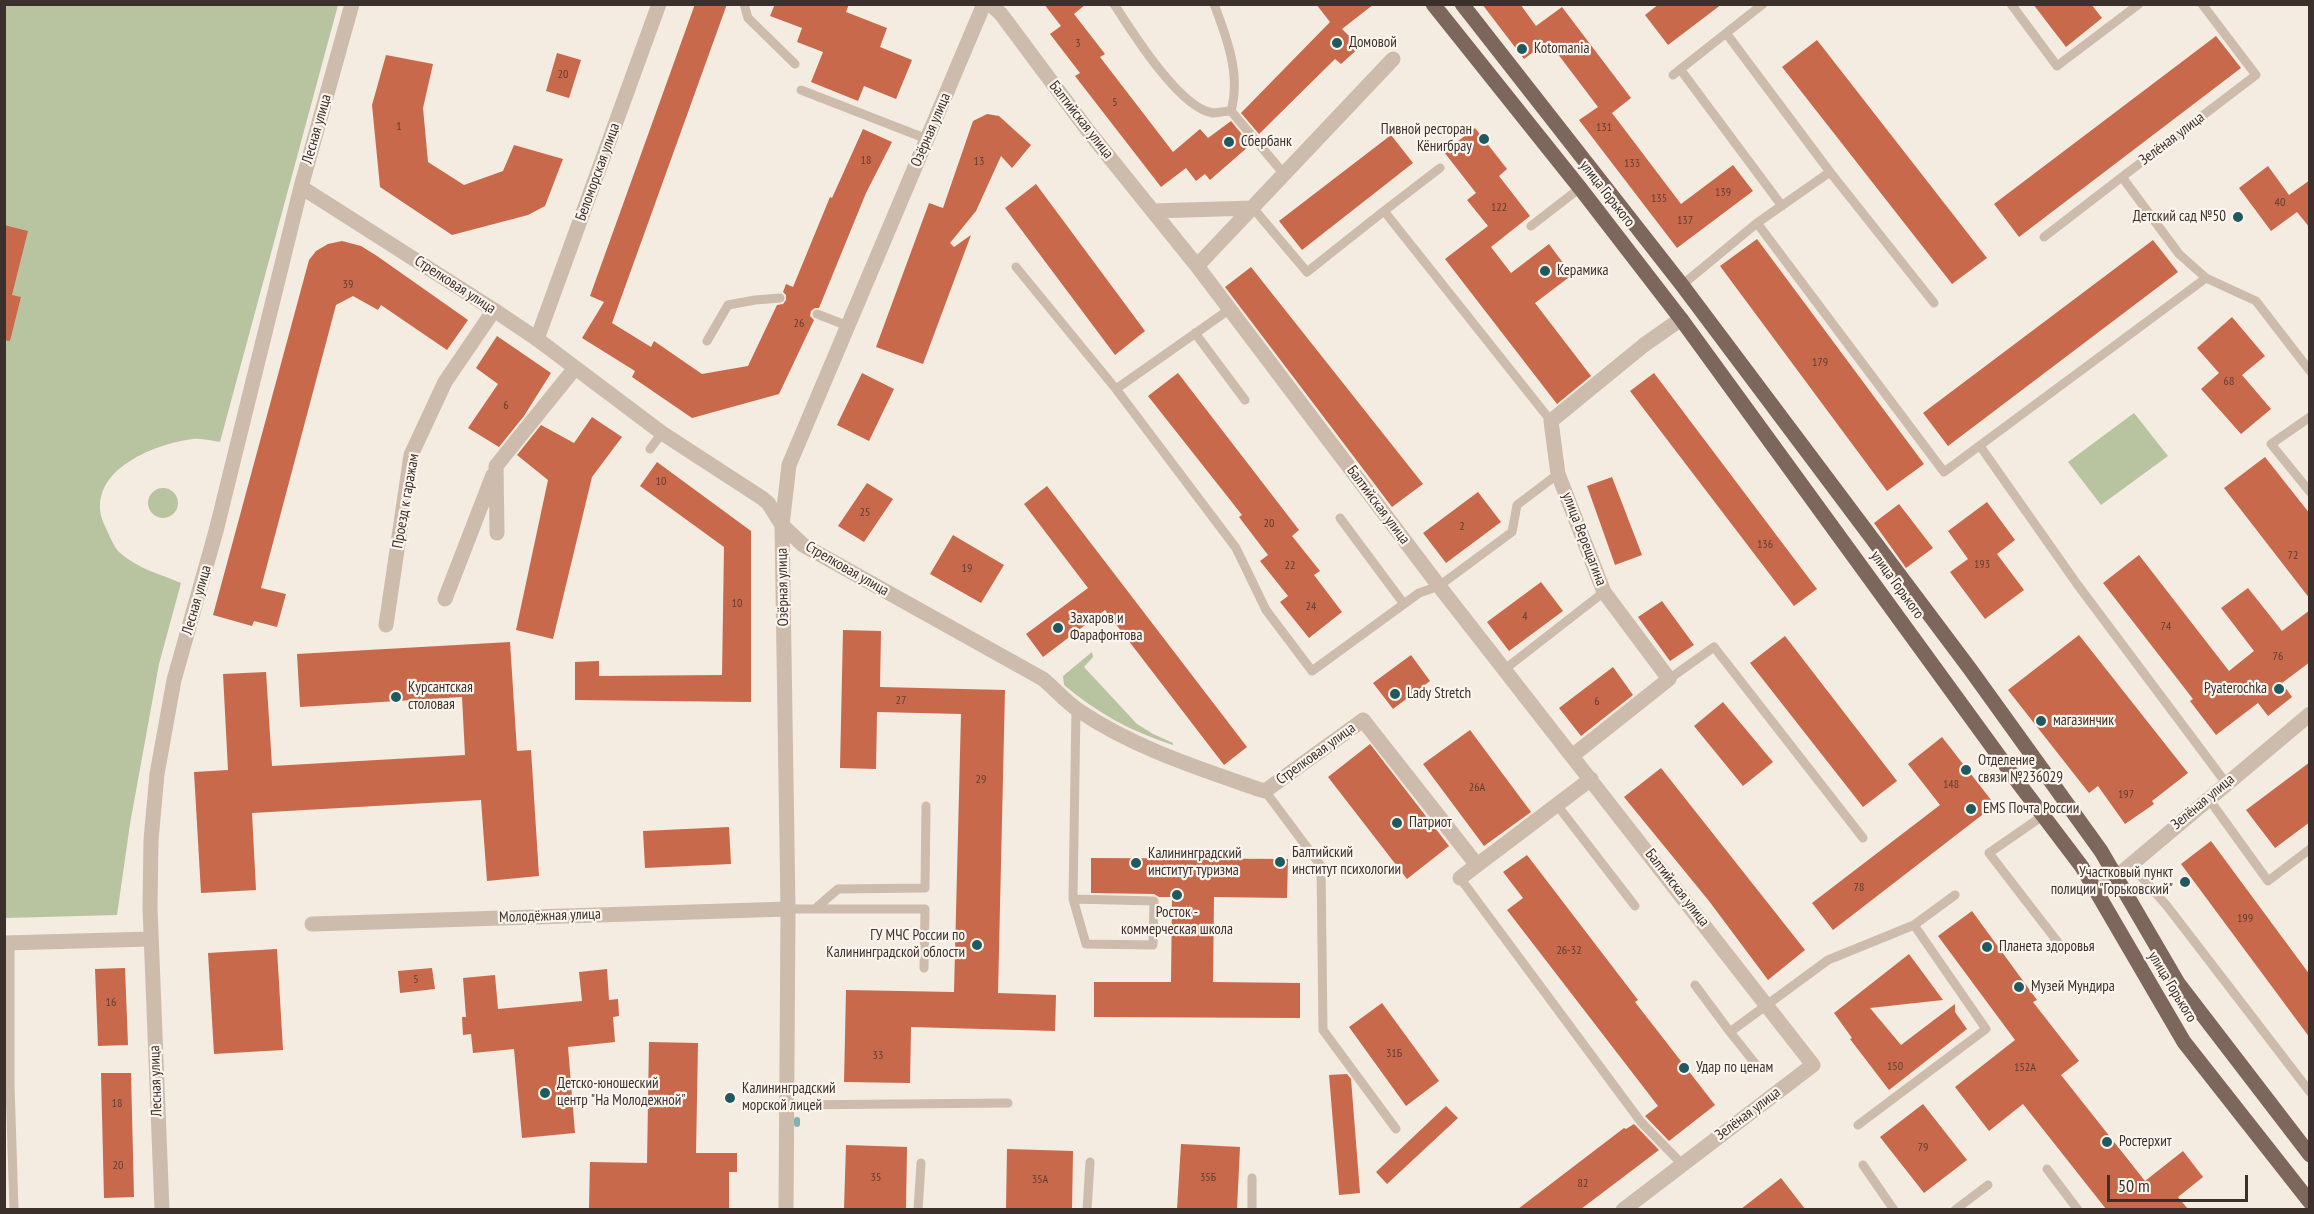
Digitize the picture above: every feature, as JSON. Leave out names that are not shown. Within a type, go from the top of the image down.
[{"type":"main road","name":"улица Горького","points":[[1432,4],[1681,318],[2097,891],[2184,1042],[2310,1202]]},
{"type":"main road","name":"улица Горького","points":[[1462,4],[1682,285],[1970,669],[2101,851],[2178,983],[2310,1155]]},
{"type":"street","name":"Лесная улица","points":[[162,1209],[151,939],[151,840],[157,774],[174,680],[216,531],[301,187],[352,4]]},
{"type":"street","name":"Беломорская улица","points":[[537,339],[659,4]]},
{"type":"street","name":"Озёрная улица","points":[[786,1209],[788,909],[782,525],[789,465],[984,4]]},
{"type":"street","name":"Балтийская улица","points":[[990,4],[1001,14],[1089,132],[1197,266],[1438,586],[1767,1004]]},
{"type":"street","points":[[1197,266],[1393,59]]},
{"type":"street","name":"Стрелковая улица","points":[[301,187],[537,339],[662,433],[762,498],[768,503],[782,525],[803,545],[1043,679],[1076,709],[1111,731],[1184,763],[1265,791],[1363,720],[1478,865]]},
{"type":"street","points":[[1154,211],[1253,208]]},
{"type":"street","name":"Проезд к гаражам","points":[[386,625],[411,455],[445,382],[494,310]]},
{"type":"street","points":[[1551,421],[1644,345],[1681,318]]},
{"type":"street","points":[[445,599],[496,466],[575,368]]},
{"type":"street","name":"улица Верещагина","points":[[1551,421],[1558,474],[1604,592],[1669,679]]},
{"type":"street","points":[[496,466],[497,533]]},
{"type":"street","points":[[1572,756],[1669,679]]},
{"type":"street","name":"Зелёная улица","points":[[2097,891],[2310,714]]},
{"type":"street","points":[[1460,878],[1591,779]]},
{"type":"street","name":"Молодёжная улица","points":[[312,924],[788,909]]},
{"type":"street","points":[[7,943],[151,939]]},
{"type":"street","name":"Зелёная улица","points":[[1623,1209],[1813,1065],[1767,1004]]},
{"type":"lane","points":[[744,4],[748,18],[795,64]]},
{"type":"lane","points":[[1114,4],[1166,78],[1188,102],[1212,113],[1231,111]]},
{"type":"lane","points":[[1214,4],[1234,68],[1236,94],[1231,111]]},
{"type":"lane","points":[[1763,4],[1676,72],[1782,206]]},
{"type":"lane","points":[[2011,4],[2057,66],[2139,4]]},
{"type":"lane","name":"Зелёная улица","points":[[2122,177],[2256,75],[2202,4]]},
{"type":"lane","points":[[1726,33],[1830,172],[1934,303]]},
{"type":"lane","points":[[801,90],[927,139]]},
{"type":"lane","points":[[1231,111],[1284,174]]},
{"type":"lane","points":[[1253,208],[1307,272],[1440,168]]},
{"type":"lane","points":[[1682,285],[1757,223],[1830,172]]},
{"type":"lane","points":[[2044,237],[2122,177],[2179,254],[2206,278],[2256,301],[2310,371]]},
{"type":"lane","points":[[1531,226],[1580,188]]},
{"type":"lane","points":[[1384,211],[1551,421]]},
{"type":"lane","points":[[1757,223],[1944,472],[2206,278]]},
{"type":"lane","points":[[1016,267],[1116,389],[1236,548],[1266,610],[1312,672],[1419,593],[1438,586],[1512,532],[1517,505],[1558,474]]},
{"type":"lane","points":[[707,341],[728,305],[780,298]]},
{"type":"lane","points":[[1116,389],[1230,309]]},
{"type":"lane","points":[[817,314],[848,326]]},
{"type":"lane","points":[[1196,333],[1245,400]]},
{"type":"lane","points":[[2310,417],[2271,444],[2310,492]]},
{"type":"lane","points":[[650,449],[662,433]]},
{"type":"lane","points":[[1980,446],[2077,584],[2226,783]]},
{"type":"lane","points":[[1340,518],[1404,604]]},
{"type":"lane","points":[[1504,669],[1604,592]]},
{"type":"lane","points":[[1669,679],[1714,647],[1863,838]]},
{"type":"lane","points":[[1073,899],[1154,901],[1153,945],[1086,944],[1073,899],[1073,758],[1076,709]]},
{"type":"lane","points":[[1265,791],[1321,866],[1323,1030],[1396,1129]]},
{"type":"lane","points":[[2208,798],[2268,881],[2310,849]]},
{"type":"lane","points":[[1557,805],[1635,906]]},
{"type":"lane","points":[[816,908],[838,889],[925,888],[926,806]]},
{"type":"lane","points":[[2044,815],[1989,854],[2060,945]]},
{"type":"lane","points":[[2130,864],[2167,906],[2310,1092]]},
{"type":"lane","points":[[1460,878],[1641,1122],[1682,1164]]},
{"type":"lane","points":[[1730,1032],[1828,960],[1914,925],[1955,895]]},
{"type":"lane","points":[[788,909],[925,909],[924,968]]},
{"type":"lane","points":[[1858,1125],[1986,1029],[1914,925]]},
{"type":"lane","points":[[7,943],[14,1209]]},
{"type":"lane","points":[[1695,985],[1758,1067]]},
{"type":"lane","points":[[788,1105],[1008,1103]]},
{"type":"lane","points":[[1088,1209],[1090,1162]]},
{"type":"lane","points":[[918,1209],[921,1163]]},
{"type":"lane","points":[[1863,1165],[1894,1209]]},
{"type":"lane","points":[[2047,1169],[2078,1209]]},
{"type":"lane","points":[[1252,1178],[1252,1209]]},
{"type":"lane","points":[[1955,1209],[1988,1185]]},
{"type":"green space","points":[[4,5],[338,5],[220,442],[193,439],[159,447],[125,464],[112,476],[103,490],[100,506],[104,524],[117,549],[126,558],[141,566],[181,583],[159,664],[130,824],[117,915],[5,918]]},
{"type":"green space","points":[[2134,413],[2168,456],[2101,505],[2068,462]]},
{"type":"green space","points":[[163,488],[174,492],[178,503],[174,514],[163,518],[152,514],[148,503],[152,492]]},
{"type":"green space","points":[[1092,652],[1093,657],[1084,667],[1137,724],[1173,745],[1116,721],[1064,685],[1063,676]]},
{"type":"building","points":[[695,4],[727,4],[612,323],[651,347],[654,341],[702,374],[748,366],[777,305],[783,304],[786,300],[783,292],[786,284],[793,287],[830,197],[832,198],[863,129],[892,142],[866,193],[819,308],[811,311],[810,316],[814,320],[779,394],[692,418],[632,377],[635,371],[582,338],[604,302],[590,296]]},
{"type":"building","points":[[775,4],[849,4],[846,12],[887,28],[880,47],[912,60],[896,99],[864,86],[858,101],[811,82],[823,52],[797,42],[802,28],[770,16]]},
{"type":"building","points":[[1044,4],[1086,4],[1074,14],[1105,54],[1100,57],[1173,152],[1200,129],[1208,138],[1231,121],[1249,146],[1210,180],[1205,174],[1196,181],[1186,168],[1161,187],[1075,76],[1080,73],[1050,34],[1061,26]]},
{"type":"building","points":[[1316,4],[1374,4],[1342,29],[1360,47],[1341,64],[1335,59],[1259,134],[1241,113],[1330,22]]},
{"type":"building","points":[[1482,4],[1520,4],[1536,26],[1562,7],[1631,98],[1612,113],[1681,204],[1733,165],[1753,191],[1677,248],[1579,120],[1598,107],[1548,41],[1524,59]]},
{"type":"building","points":[[1659,4],[1722,4],[1668,45],[1645,15]]},
{"type":"building","points":[[2033,4],[2091,4],[2102,18],[2066,47]]},
{"type":"building","points":[[2216,36],[2241,68],[2019,237],[1994,204]]},
{"type":"building","points":[[1817,40],[1987,258],[1952,284],[1782,67]]},
{"type":"building","points":[[557,53],[581,60],[569,98],[546,91]]},
{"type":"building","points":[[386,55],[433,64],[423,108],[428,162],[464,185],[503,171],[514,145],[563,159],[545,206],[528,215],[452,235],[380,187],[372,105]]},
{"type":"building","points":[[987,114],[999,116],[1031,145],[1012,168],[1001,156],[976,211],[950,243],[954,247],[971,235],[923,364],[876,347],[929,203],[943,208],[973,121]]},
{"type":"building","points":[[1475,128],[1507,169],[1499,176],[1530,216],[1491,247],[1511,273],[1549,244],[1572,275],[1535,303],[1591,376],[1557,404],[1445,259],[1488,226],[1467,200],[1476,193],[1444,152]]},
{"type":"building","points":[[1391,135],[1413,163],[1302,250],[1279,221]]},
{"type":"building","name":"Детский сад №50","points":[[2268,166],[2289,195],[2310,180],[2310,228],[2297,212],[2271,231],[2239,188]]},
{"type":"building","points":[[1036,184],[1145,331],[1115,355],[1005,208]]},
{"type":"building","points":[[4,225],[28,231],[12,295],[21,297],[10,341],[4,340]]},
{"type":"building","points":[[1757,239],[1924,464],[1887,491],[1720,266]]},
{"type":"building","points":[[2153,240],[2178,272],[1948,446],[1923,413]]},
{"type":"building","points":[[342,241],[361,246],[377,256],[468,320],[447,350],[381,305],[378,310],[353,296],[336,305],[261,588],[286,594],[277,627],[254,621],[252,626],[213,615],[309,260],[316,251],[328,244]]},
{"type":"building","points":[[1251,267],[1423,484],[1392,507],[1225,287]]},
{"type":"building","points":[[2232,317],[2265,356],[2242,375],[2271,409],[2241,434],[2201,389],[2219,373],[2197,348]]},
{"type":"building","points":[[497,336],[551,373],[524,416],[499,447],[468,428],[498,384],[476,368]]},
{"type":"building","points":[[862,373],[894,389],[869,441],[837,425]]},
{"type":"building","points":[[1178,373],[1299,530],[1292,536],[1320,571],[1314,575],[1342,612],[1309,638],[1280,602],[1288,596],[1260,561],[1268,555],[1239,517],[1242,515],[1148,396]]},
{"type":"building","points":[[1654,373],[1817,589],[1794,606],[1630,391]]},
{"type":"building","points":[[592,417],[622,437],[592,477],[553,639],[516,630],[548,480],[517,455],[541,425],[574,443]]},
{"type":"building","points":[[2265,457],[2310,514],[2310,599],[2224,488]]},
{"type":"building","points":[[657,462],[751,531],[751,702],[575,700],[575,662],[599,661],[599,676],[722,675],[724,547],[640,486]]},
{"type":"building","points":[[1612,477],[1642,555],[1615,565],[1587,486]]},
{"type":"building","points":[[867,483],[893,499],[864,542],[838,526]]},
{"type":"building","points":[[1047,486],[1247,747],[1224,765],[1105,610],[1043,657],[1026,634],[1088,588],[1024,504]]},
{"type":"building","points":[[1478,492],[1501,522],[1446,563],[1423,533]]},
{"type":"building","points":[[1987,502],[2015,540],[1997,554],[2024,590],[1985,619],[1950,572],[1968,559],[1948,531]]},
{"type":"building","points":[[1899,504],[1933,548],[1906,568],[1874,523]]},
{"type":"building","points":[[953,535],[1004,565],[981,603],[930,574]]},
{"type":"building","points":[[2139,555],[2229,671],[2254,651],[2221,608],[2248,588],[2282,631],[2310,610],[2310,662],[2282,683],[2292,697],[2268,716],[2258,703],[2216,735],[2190,701],[2193,699],[2103,583]]},
{"type":"building","points":[[1541,582],[1563,611],[1509,651],[1487,622]]},
{"type":"building","points":[[1662,601],[1694,645],[1670,661],[1638,617]]},
{"type":"building","points":[[843,630],[881,631],[880,687],[1005,690],[998,993],[1056,995],[1055,1031],[911,1027],[910,1083],[844,1082],[846,990],[954,992],[961,714],[877,712],[876,769],[840,768]]},
{"type":"building","points":[[2079,635],[2188,773],[2152,801],[2154,804],[2125,824],[2098,786],[2089,793],[2008,690]]},
{"type":"building","points":[[1785,636],[1897,781],[1863,807],[1750,663]]},
{"type":"building","points":[[510,642],[517,751],[531,750],[539,876],[487,881],[481,800],[252,813],[256,890],[201,893],[194,772],[228,770],[223,674],[266,672],[272,766],[465,755],[462,697],[300,707],[297,654]]},
{"type":"building","points":[[1411,655],[1430,681],[1393,709],[1373,683]]},
{"type":"building","points":[[1613,667],[1633,695],[1581,736],[1559,708]]},
{"type":"building","points":[[1723,702],[1773,762],[1743,786],[1694,726]]},
{"type":"building","points":[[1470,730],[1531,812],[1484,846],[1423,764]]},
{"type":"building","points":[[1942,737],[1995,805],[1833,930],[1812,903],[1940,805],[1908,764]]},
{"type":"building","name":"Патриот","points":[[1370,744],[1449,846],[1407,879],[1328,777]]},
{"type":"building","points":[[2310,762],[2310,822],[2275,848],[2246,810]]},
{"type":"building","points":[[1661,768],[1805,950],[1768,980],[1709,901],[1624,797]]},
{"type":"building","points":[[729,827],[731,864],[645,868],[643,831]]},
{"type":"building","points":[[2211,841],[2310,975],[2310,1038],[2181,864]]},
{"type":"building","points":[[1527,855],[1638,1000],[1635,1002],[1715,1105],[1669,1141],[1645,1116],[1658,1106],[1507,910],[1523,898],[1503,872]]},
{"type":"building","points":[[1091,858],[1288,859],[1287,898],[1214,897],[1213,982],[1300,983],[1300,1018],[1094,1017],[1094,982],[1171,982],[1172,897],[1159,897],[1154,894],[1091,893]]},
{"type":"building","points":[[1972,911],[2037,1000],[2033,1002],[2079,1061],[2061,1075],[2145,1181],[2183,1151],[2203,1177],[2178,1197],[2188,1209],[2106,1209],[2023,1104],[1989,1131],[1955,1087],[2015,1040],[1938,936]]},
{"type":"building","points":[[277,949],[283,1050],[214,1054],[208,953]]},
{"type":"building","points":[[1909,954],[1943,1000],[1870,1008],[1901,1045],[1955,1004],[1955,1012],[1967,1029],[1889,1090],[1850,1039],[1852,1038],[1834,1013]]},
{"type":"building","points":[[125,968],[128,1045],[98,1046],[95,969]]},
{"type":"building","points":[[432,968],[435,989],[400,993],[398,971]]},
{"type":"building","name":"Детско-юношеский центр \"На Молодежной\"","points":[[607,969],[609,1000],[618,999],[619,1016],[613,1017],[615,1042],[568,1047],[575,1133],[522,1138],[514,1049],[473,1053],[471,1034],[463,1035],[462,1017],[466,1017],[463,978],[495,975],[498,1009],[582,1001],[579,972]]},
{"type":"building","points":[[1382,1003],[1439,1081],[1406,1106],[1349,1027]]},
{"type":"building","points":[[649,1042],[698,1043],[696,1153],[737,1153],[737,1172],[729,1172],[729,1209],[589,1209],[590,1162],[647,1163]]},
{"type":"building","points":[[101,1073],[131,1073],[134,1197],[104,1198]]},
{"type":"building","points":[[1347,1074],[1351,1079],[1360,1193],[1339,1195],[1329,1075]]},
{"type":"building","points":[[1923,1104],[1967,1160],[1924,1193],[1880,1137]]},
{"type":"building","points":[[1446,1106],[1458,1118],[1387,1184],[1376,1172]]},
{"type":"building","points":[[1634,1124],[1659,1150],[1581,1209],[1518,1209],[1624,1128]]},
{"type":"building","points":[[1181,1144],[1240,1147],[1237,1209],[1177,1209]]},
{"type":"building","points":[[846,1145],[907,1147],[906,1209],[844,1209]]},
{"type":"building","points":[[1007,1149],[1073,1151],[1072,1209],[1006,1209]]},
{"type":"building","points":[[1781,1178],[1805,1209],[1741,1209]]},
{"type":"place","name":"Домовой","points":[[1337,43]]},
{"type":"place","name":"Kotomania","points":[[1522,49]]},
{"type":"place","name":"Пивной ресторан Кёнигбрау","points":[[1484,139]]},
{"type":"place","name":"Сбербанк","points":[[1229,142]]},
{"type":"place","name":"Детский сад №50","points":[[2238,217]]},
{"type":"place","name":"Керамика","points":[[1545,271]]},
{"type":"place","name":"Захаров и Фарафонтова","points":[[1058,628]]},
{"type":"place","name":"Pyaterochka","points":[[2279,689]]},
{"type":"place","name":"Lady Stretch","points":[[1395,694]]},
{"type":"place","name":"Курсантская столовая","points":[[396,697]]},
{"type":"place","name":"магазинчик","points":[[2041,721]]},
{"type":"place","name":"Отделение связи №236029","points":[[1966,770]]},
{"type":"place","name":"EMS Почта России","points":[[1971,809]]},
{"type":"place","name":"Патриот","points":[[1397,823]]},
{"type":"place","name":"Балтийский институт психологии","points":[[1280,862]]},
{"type":"place","name":"Калининградский институт туризма","points":[[1136,863]]},
{"type":"place","name":"Участковый пункт полиции \"Горьковский\"","points":[[2185,882]]},
{"type":"place","name":"Росток - коммерческая школа","points":[[1177,895]]},
{"type":"place","name":"ГУ МЧС России по Калининградской облости","points":[[977,945]]},
{"type":"place","name":"Планета здоровья","points":[[1987,947]]},
{"type":"place","name":"Музей Мундира","points":[[2019,987]]},
{"type":"place","name":"Удар по ценам","points":[[1684,1068]]},
{"type":"place","name":"Детско-юношеский центр \"На Молодежной\"","points":[[545,1093]]},
{"type":"place","name":"Калининградский морской лицей","points":[[730,1098]]},
{"type":"place","name":"Ростерхит","points":[[2107,1142]]}]
